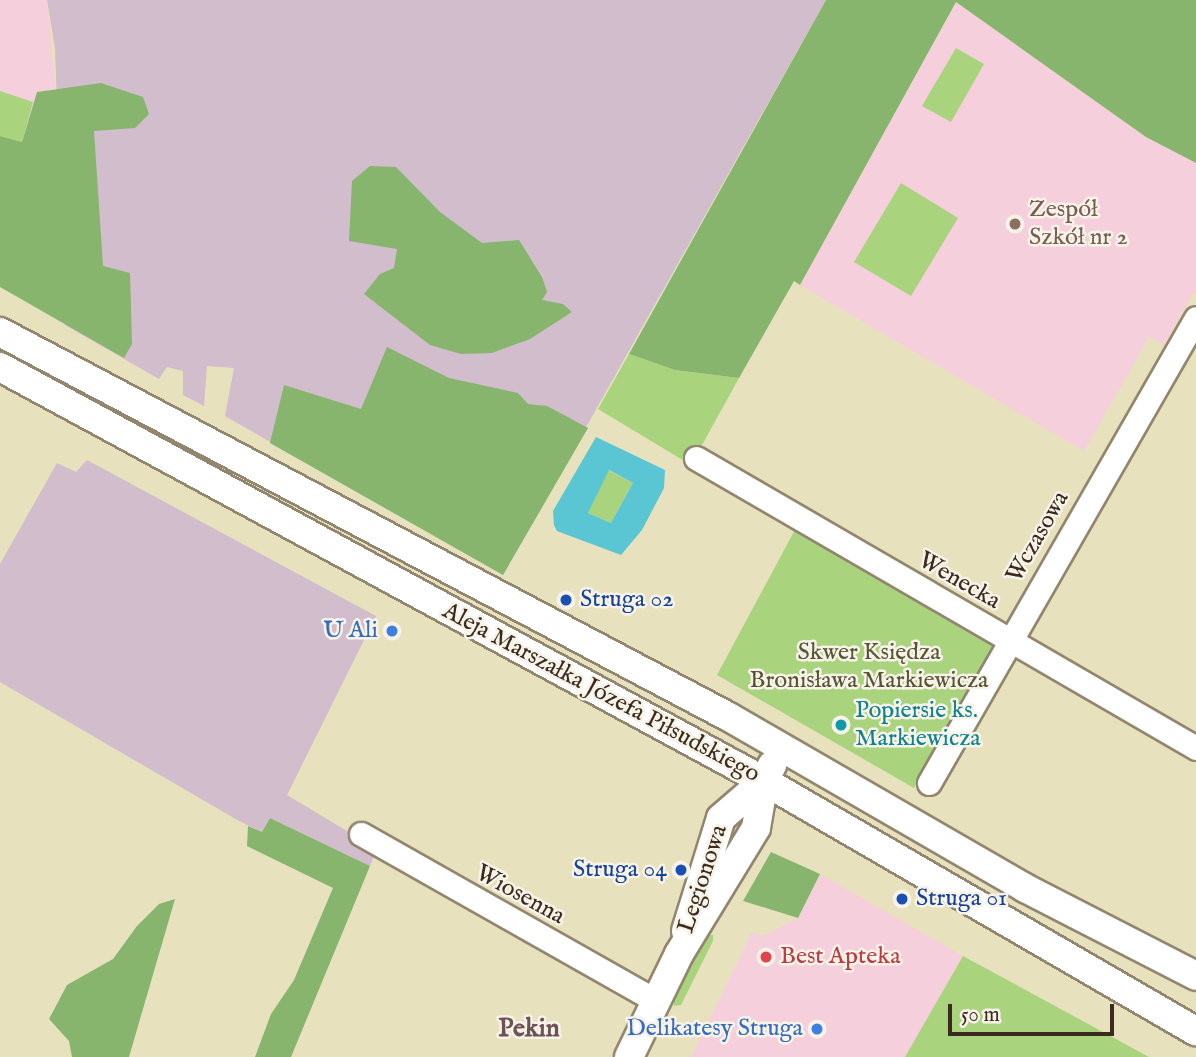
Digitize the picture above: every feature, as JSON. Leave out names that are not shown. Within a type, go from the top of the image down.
[{"type":"main road","name":"Aleja Marszałka Józefa Piłsudskiego","points":[[0,332],[781,747],[1025,887],[1196,976]]},
{"type":"main road","name":"Aleja Marszałka Józefa Piłsudskiego","points":[[0,367],[764,781],[1196,1031]]},
{"type":"main road","name":"Legionowa","points":[[629,1057],[654,1000],[680,954],[721,818],[764,781],[781,747]]},
{"type":"street","name":"Wczasowa","points":[[929,783],[1196,318]]},
{"type":"street","name":"Wenecka","points":[[696,458],[1196,748]]},
{"type":"street","name":"Wiosenna","points":[[361,834],[654,1000]]},
{"type":"shaded area","points":[[0,0],[47,0],[55,86],[0,287]]},
{"type":"shaded area","points":[[47,0],[826,0],[503,575],[225,416],[234,368],[207,366],[204,406],[183,395],[183,371],[167,367],[159,379],[65,325],[55,48]]},
{"type":"shaded area","name":"Zespół Szkół nr 2","points":[[956,2],[1146,137],[1196,163],[1196,288],[1164,345],[1149,337],[1084,451],[800,285]]},
{"type":"shaded area","points":[[87,460],[376,616],[287,795],[377,849],[370,866],[270,818],[262,832],[239,821],[0,682],[0,564],[57,463],[76,472]]},
{"type":"shaded area","points":[[820,874],[963,956],[905,1057],[691,1057],[752,932],[763,936],[798,918]]},
{"type":"green space","points":[[826,0],[1196,0],[1196,163],[1146,137],[956,2],[800,285],[794,281],[739,378],[675,370],[629,354]]},
{"type":"green space","points":[[956,48],[984,64],[951,122],[922,106]]},
{"type":"green space","points":[[101,83],[143,97],[149,114],[135,128],[94,131],[103,266],[130,273],[132,344],[124,358],[0,287],[0,136],[22,142],[37,92]]},
{"type":"green space","points":[[0,91],[33,102],[22,142],[0,136]]},
{"type":"green space","points":[[370,166],[396,167],[440,212],[482,243],[519,240],[542,277],[547,292],[542,300],[563,304],[572,312],[530,339],[492,353],[461,354],[430,345],[364,294],[380,274],[394,268],[397,249],[349,241],[352,181]]},
{"type":"green space","points":[[901,183],[958,218],[911,296],[854,262]]},
{"type":"green space","points":[[387,347],[449,378],[518,393],[528,404],[547,406],[588,428],[503,575],[270,443],[284,385],[361,409]]},
{"type":"green space","points":[[629,354],[675,370],[739,378],[691,465],[598,409]]},
{"type":"green space","points":[[608,470],[633,483],[611,523],[588,513]]},
{"type":"green space","name":"Skwer Księdza Bronisława Markiewicza","points":[[797,526],[998,645],[914,788],[717,675]]},
{"type":"green space","points":[[270,818],[370,866],[291,1057],[255,1057],[271,1014],[294,980],[333,888],[247,846],[248,826],[262,832]]},
{"type":"green space","points":[[771,852],[820,874],[798,918],[743,901]]},
{"type":"green space","points":[[175,899],[129,1057],[72,1057],[69,1041],[49,1019],[67,985],[113,959],[137,926],[159,904]]},
{"type":"green space","points":[[707,935],[713,935],[713,941],[681,1005],[674,1006],[673,999]]},
{"type":"green space","points":[[963,956],[1149,1057],[905,1057]]},
{"type":"water","points":[[596,437],[665,470],[664,488],[642,530],[621,555],[557,531],[553,511]],"holes":[[[609,470],[633,483],[611,523],[588,513]]]},
{"type":"place","name":"Zespół Szkół nr 2","points":[[1015,224]]},
{"type":"place","name":"Struga 02","points":[[566,600]]},
{"type":"place","name":"U Ali","points":[[392,631]]},
{"type":"place","name":"Popiersie ks. Markiewicza","points":[[841,725]]},
{"type":"place","name":"Struga 04","points":[[681,870]]},
{"type":"place","name":"Struga 01","points":[[902,899]]},
{"type":"place","name":"Best Apteka","points":[[766,957]]},
{"type":"place","name":"Delikatesy Struga","points":[[817,1029]]},
{"type":"district","name":"Pekin","points":[[529,1029]]}]
